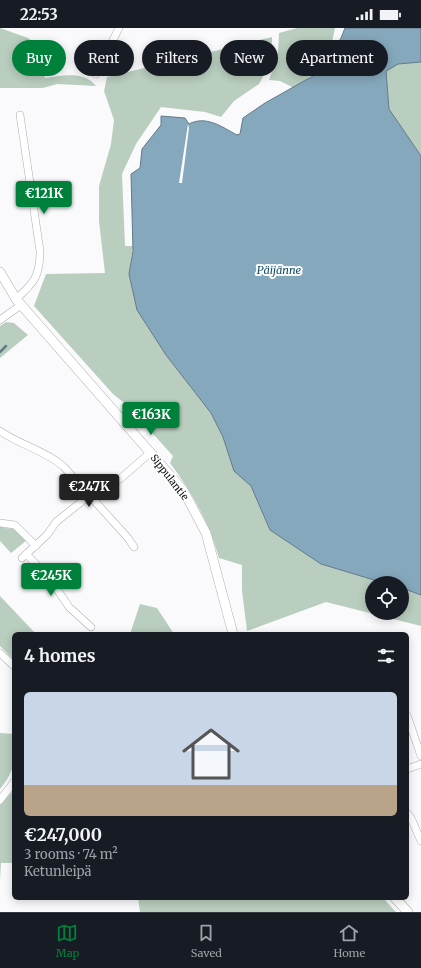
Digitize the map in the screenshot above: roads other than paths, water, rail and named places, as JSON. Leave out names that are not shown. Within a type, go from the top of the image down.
[{"type":"street","points":[[113,40],[119,28]]},
{"type":"street","points":[[0,320],[19,302],[34,281],[40,266],[40,252],[20,116]]},
{"type":"street","name":"Sippulantie","points":[[0,272],[19,302],[183,490],[206,533],[232,632]]},
{"type":"street","points":[[0,431],[8,437],[54,458],[90,495],[128,538],[134,547]]},
{"type":"street","points":[[91,627],[69,607],[48,576],[24,556],[47,535],[56,522],[90,495],[120,479],[151,452]]},
{"type":"street","points":[[0,523],[14,525],[36,546]]},
{"type":"street","points":[[0,652],[12,664]]},
{"type":"street","points":[[409,721],[421,756]]},
{"type":"street","points":[[409,768],[421,764]]},
{"type":"street","points":[[0,800],[12,785]]},
{"type":"street","points":[[409,816],[421,841]]},
{"type":"street","points":[[397,900],[408,912]]},
{"type":"water","name":"Päijänne","points":[[345,28],[421,28],[421,62],[398,64],[388,70],[388,40],[340,40]]},
{"type":"water","name":"Päijänne","points":[[313,76],[386,76],[389,109],[421,156],[421,595],[409,591],[409,576],[365,576],[365,577],[321,564],[270,530],[251,486],[234,471],[223,437],[211,413],[166,355],[137,310],[129,274],[133,251],[131,174],[140,168],[142,149],[161,125],[161,116],[185,118],[189,124],[208,121],[237,135],[240,134],[243,118],[265,103]]},
{"type":"waterway","points":[[0,352],[6,346]]}]
